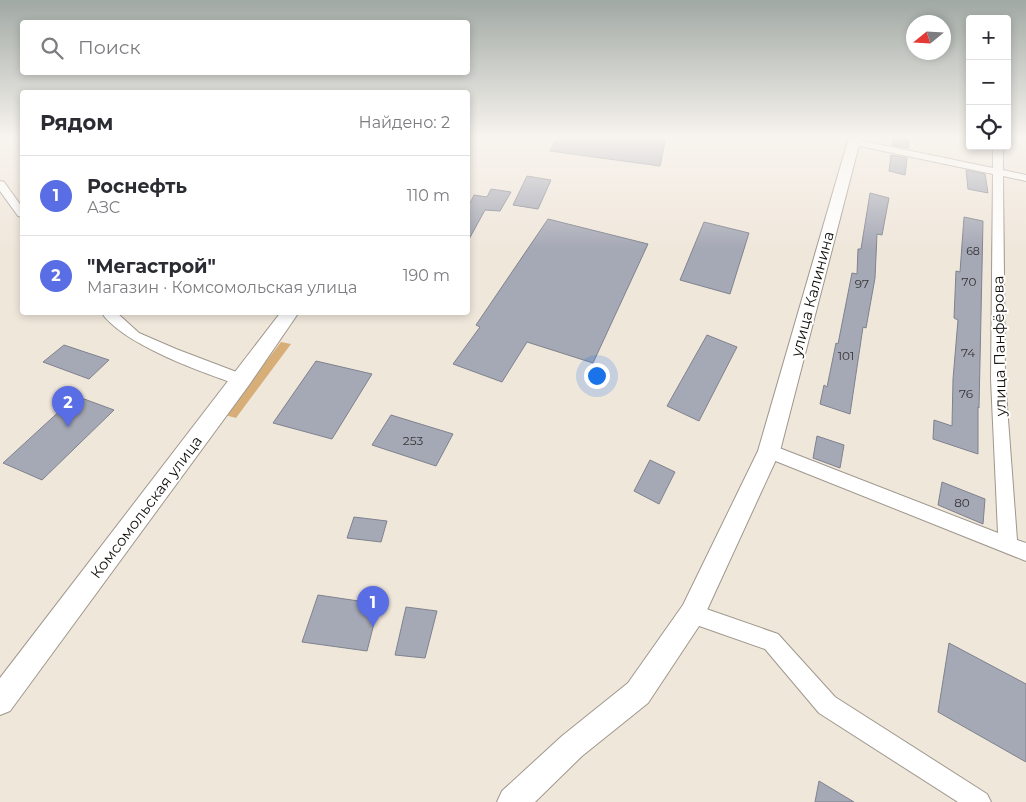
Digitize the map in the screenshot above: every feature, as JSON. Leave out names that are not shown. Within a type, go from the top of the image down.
[{"type":"street","name":"улица Калинина","points":[[513,802],[572,746],[638,693],[692,614],[769,451],[845,174]]},
{"type":"street","name":"улица Панфёрова","points":[[997,174],[998,379],[1008,545]]},
{"type":"street","points":[[1005,174],[1026,178]]},
{"type":"street","points":[[0,184],[20,211]]},
{"type":"street","points":[[110,315],[134,336],[242,380]]},
{"type":"street","name":"Комсомольская улица","points":[[0,701],[289,315]]},
{"type":"street","points":[[769,451],[1026,552]]},
{"type":"street","points":[[692,614],[771,641],[827,705],[979,802]]},
{"type":"shaded area","points":[[281,342],[291,344],[236,418],[225,415]]},
{"type":"building","points":[[966,174],[985,174],[988,193],[968,189]]},
{"type":"building","points":[[527,176],[551,180],[538,209],[513,205]]},
{"type":"building","points":[[491,189],[511,192],[500,211],[485,210],[470,237],[470,203],[474,195],[487,197]]},
{"type":"building","points":[[870,193],[889,198],[882,235],[877,234],[875,278],[866,328],[863,327],[850,414],[820,404],[824,385],[827,387],[836,343],[838,344],[852,273],[857,274],[858,249],[861,249]]},
{"type":"building","points":[[964,217],[983,221],[978,454],[933,439],[934,420],[952,426],[953,379],[958,320],[954,318],[956,271],[960,272]]},
{"type":"building","points":[[548,219],[648,244],[593,363],[527,342],[502,382],[453,364],[480,327],[476,325]]},
{"type":"building","points":[[704,222],[749,233],[730,294],[680,280]]},
{"type":"building","points":[[707,335],[737,347],[699,421],[667,406]]},
{"type":"building","points":[[64,345],[109,360],[89,379],[43,362]]},
{"type":"building","points":[[316,361],[372,374],[332,439],[273,423]]},
{"type":"building","points":[[76,396],[114,410],[42,480],[3,463]]},
{"type":"building","points":[[391,415],[453,434],[436,466],[372,445]]},
{"type":"building","points":[[817,436],[844,445],[840,468],[813,458]]},
{"type":"building","points":[[650,460],[675,472],[659,504],[634,491]]},
{"type":"building","points":[[942,482],[985,499],[983,524],[938,505]]},
{"type":"building","points":[[354,517],[387,521],[381,542],[347,538]]},
{"type":"building","points":[[318,595],[379,604],[367,651],[302,642]]},
{"type":"building","points":[[406,607],[437,611],[425,658],[395,655]]},
{"type":"building","points":[[949,643],[1026,684],[1026,762],[938,712]]},
{"type":"building","points":[[819,781],[854,802],[815,802]]},
{"type":"place","name":"\"Мегастрой\"","points":[[68,427]]},
{"type":"place","name":"Роснефть","points":[[373,627]]}]
